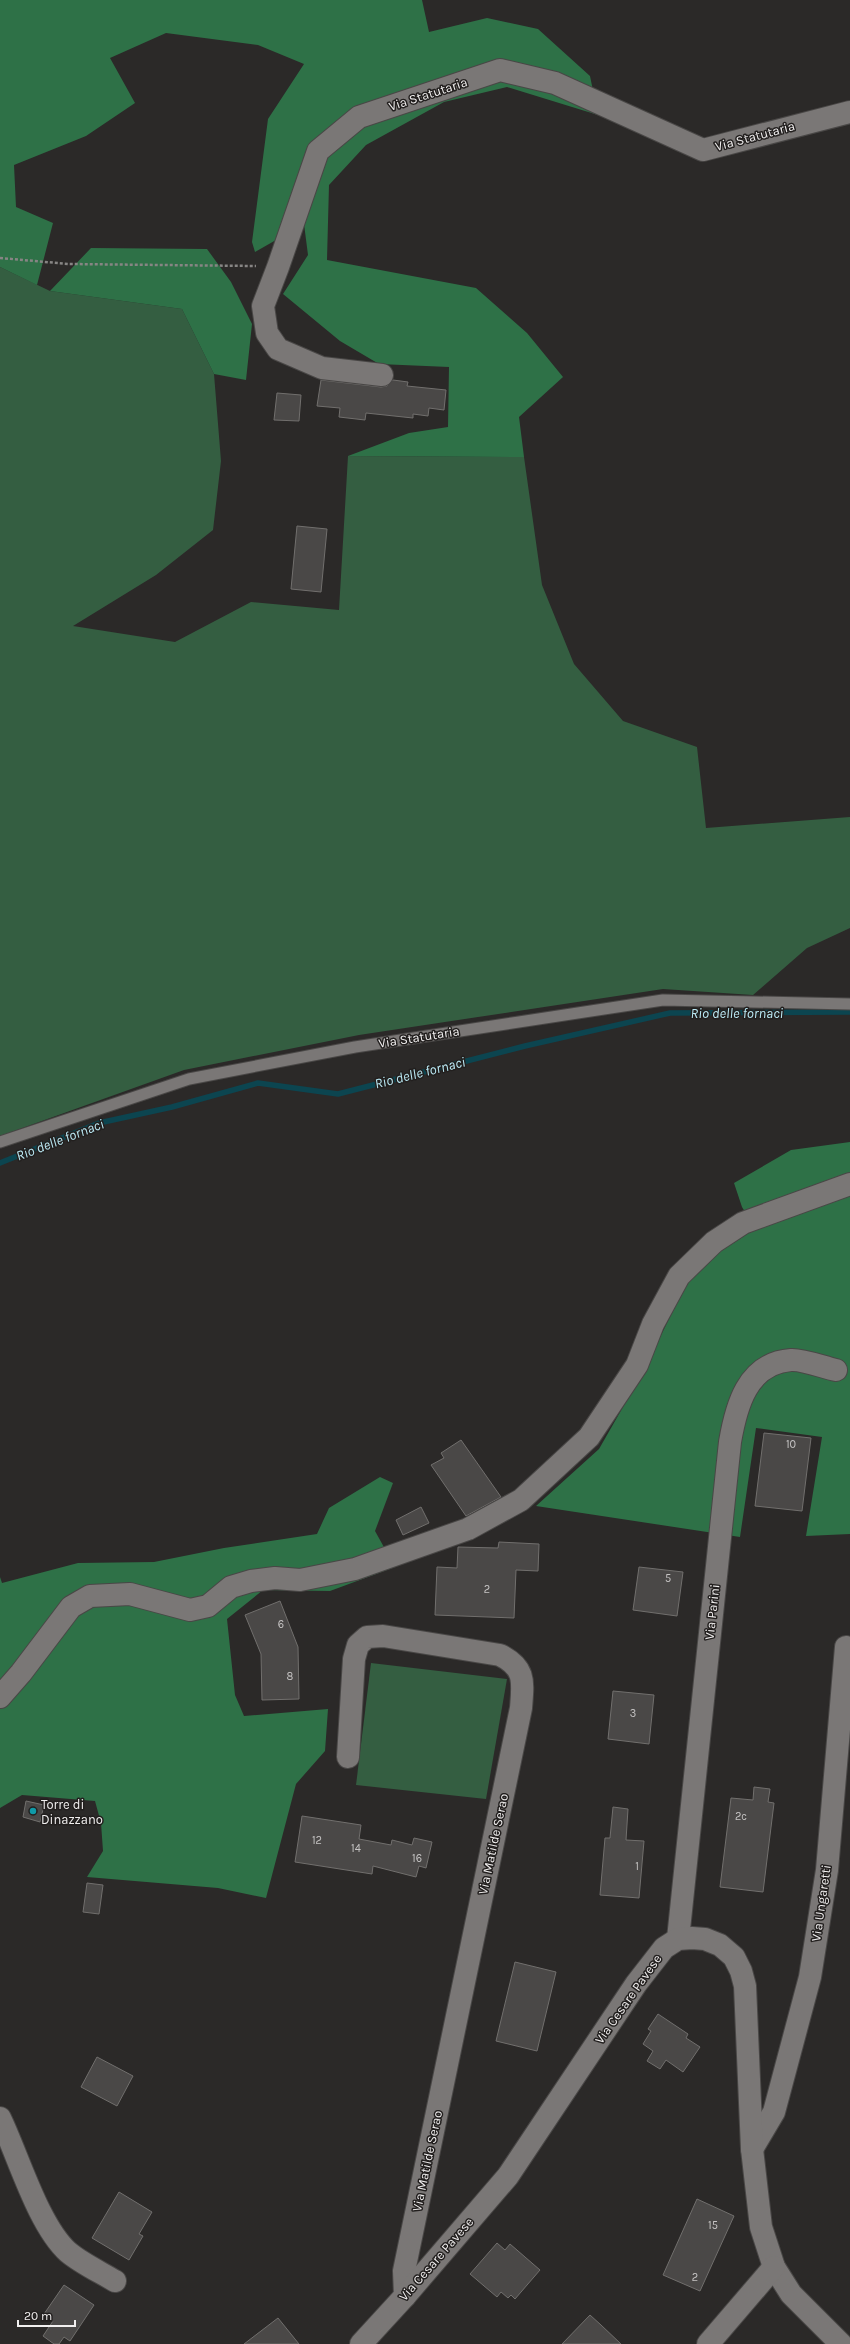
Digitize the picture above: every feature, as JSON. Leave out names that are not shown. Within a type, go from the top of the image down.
[{"type":"street","name":"Via Statutaria","points":[[382,375],[322,368],[278,349],[267,333],[263,306],[318,151],[359,117],[500,70],[555,83],[703,150],[850,112]]},
{"type":"street","points":[[0,1697],[22,1673],[71,1607],[90,1596],[130,1594],[190,1610],[208,1606],[231,1587],[251,1581],[275,1578],[300,1580],[355,1569],[468,1529],[521,1500],[589,1437],[637,1365],[653,1324],[679,1276],[714,1242],[743,1223],[850,1184]]},
{"type":"street","name":"Via Parini","points":[[678,1939],[729,1450],[735,1412],[742,1395],[750,1382],[760,1372],[776,1363],[792,1359],[836,1370]]},
{"type":"street","name":"Via Matilde Serao","points":[[348,1757],[354,1659],[358,1645],[367,1637],[383,1636],[500,1655],[512,1661],[520,1672],[522,1684],[521,1708],[404,2271],[405,2296]]},
{"type":"street","name":"Via Ungaretti","points":[[752,2149],[774,2112],[810,1977],[826,1870],[846,1647]]},
{"type":"street","points":[[678,1939],[705,1939],[720,1945],[734,1957],[741,1971],[745,1986],[752,2149],[761,2227],[774,2267],[791,2294],[841,2344]]},
{"type":"street","name":"Via Cesare Pavese","points":[[361,2344],[405,2296],[508,2176],[636,1984],[664,1948],[678,1939]]},
{"type":"street","points":[[0,2118],[26,2180],[56,2238],[68,2252],[115,2281]]},
{"type":"street","points":[[708,2344],[774,2267]]},
{"type":"lane","name":"Via Statutaria","points":[[0,1142],[189,1079],[354,1047],[663,1000],[850,1004]]},
{"type":"path","points":[[0,258],[69,264],[278,267]]},
{"type":"green space","points":[[0,0],[422,0],[429,32],[487,18],[538,29],[590,76],[598,115],[507,87],[444,102],[366,145],[329,185],[327,260],[476,288],[527,333],[563,377],[519,417],[524,457],[348,456],[409,433],[448,427],[449,367],[379,364],[340,341],[283,294],[308,255],[304,224],[255,252],[252,242],[268,119],[304,64],[258,45],[166,33],[110,58],[135,103],[86,136],[14,165],[16,207],[53,223],[37,285],[0,267]]},
{"type":"green space","points":[[91,248],[207,249],[231,282],[252,324],[246,380],[214,374],[182,309],[50,291]]},
{"type":"green space","points":[[0,267],[50,291],[182,309],[214,374],[221,461],[213,530],[156,575],[73,626],[175,642],[251,602],[339,610],[348,456],[524,457],[542,585],[574,664],[623,721],[697,747],[706,828],[850,817],[850,928],[807,948],[753,995],[663,989],[359,1035],[184,1070],[0,1136]]},
{"type":"green space","points":[[850,1142],[850,1534],[806,1536],[822,1437],[756,1428],[740,1537],[536,1506],[599,1449],[643,1372],[687,1282],[721,1251],[755,1229],[742,1207],[734,1183],[791,1150]]},
{"type":"green space","points":[[380,1477],[393,1483],[375,1531],[395,1567],[330,1591],[263,1590],[227,1619],[235,1695],[244,1716],[328,1709],[325,1751],[296,1784],[266,1898],[218,1888],[87,1877],[103,1851],[101,1823],[95,1801],[22,1795],[0,1808],[0,1577],[2,1583],[78,1563],[154,1562],[224,1548],[317,1534],[329,1508]]},
{"type":"green space","points":[[371,1663],[507,1679],[486,1799],[356,1785]]},
{"type":"building","points":[[321,380],[381,387],[387,386],[393,380],[408,382],[407,386],[446,390],[444,410],[429,408],[428,416],[413,414],[413,418],[366,413],[365,420],[339,417],[340,408],[317,406]]},
{"type":"building","points":[[277,393],[301,395],[299,421],[274,420]]},
{"type":"building","points":[[297,526],[327,529],[321,592],[291,589]]},
{"type":"building","points":[[764,1433],[811,1438],[802,1511],[755,1506]]},
{"type":"building","points":[[461,1440],[501,1497],[466,1516],[431,1465],[444,1458],[441,1453]]},
{"type":"building","points":[[421,1507],[429,1523],[403,1535],[396,1520]]},
{"type":"building","points":[[499,1542],[539,1544],[538,1571],[516,1570],[514,1618],[435,1615],[437,1567],[457,1568],[458,1547],[498,1548]]},
{"type":"building","points":[[639,1567],[683,1572],[677,1616],[633,1610]]},
{"type":"building","points":[[280,1601],[298,1647],[299,1699],[262,1700],[261,1654],[245,1615]]},
{"type":"building","points":[[613,1691],[654,1695],[649,1744],[608,1739]]},
{"type":"building","points":[[754,1787],[770,1789],[768,1802],[774,1803],[763,1892],[720,1887],[731,1798],[753,1800]]},
{"type":"building","name":"Torre di Dinazzano","points":[[26,1801],[44,1805],[40,1822],[23,1817]]},
{"type":"building","points":[[613,1807],[628,1809],[626,1840],[644,1841],[639,1898],[600,1895],[605,1838],[610,1838]]},
{"type":"building","points":[[302,1816],[361,1825],[359,1839],[391,1845],[392,1840],[412,1845],[414,1838],[432,1842],[426,1868],[419,1866],[416,1877],[373,1866],[372,1874],[295,1862]]},
{"type":"building","points":[[87,1883],[103,1885],[99,1914],[83,1912]]},
{"type":"building","points":[[515,1962],[556,1972],[537,2051],[496,2041]]},
{"type":"building","points":[[658,2014],[688,2034],[686,2038],[700,2047],[683,2072],[666,2060],[660,2069],[647,2061],[653,2051],[643,2044],[651,2031],[648,2029]]},
{"type":"building","points":[[97,2057],[133,2076],[117,2106],[81,2087]]},
{"type":"building","points":[[119,2192],[152,2212],[139,2234],[143,2236],[129,2260],[92,2238]]},
{"type":"building","points":[[697,2199],[734,2216],[700,2291],[663,2275]]},
{"type":"building","points":[[497,2243],[505,2250],[510,2244],[540,2270],[515,2299],[511,2295],[508,2298],[501,2292],[497,2297],[470,2274]]},
{"type":"building","points":[[64,2285],[94,2305],[70,2341],[64,2337],[59,2344],[54,2344],[43,2336],[53,2321],[44,2314]]},
{"type":"building","points":[[590,2315],[601,2325],[621,2344],[562,2344]]},
{"type":"building","points":[[278,2318],[299,2344],[244,2344]]},
{"type":"waterway","name":"Rio delle fornaci","points":[[0,1163],[99,1123],[172,1107],[258,1083],[338,1094],[525,1046],[670,1013],[850,1012]]},
{"type":"place","name":"Torre di Dinazzano","points":[[33,1811]]}]
